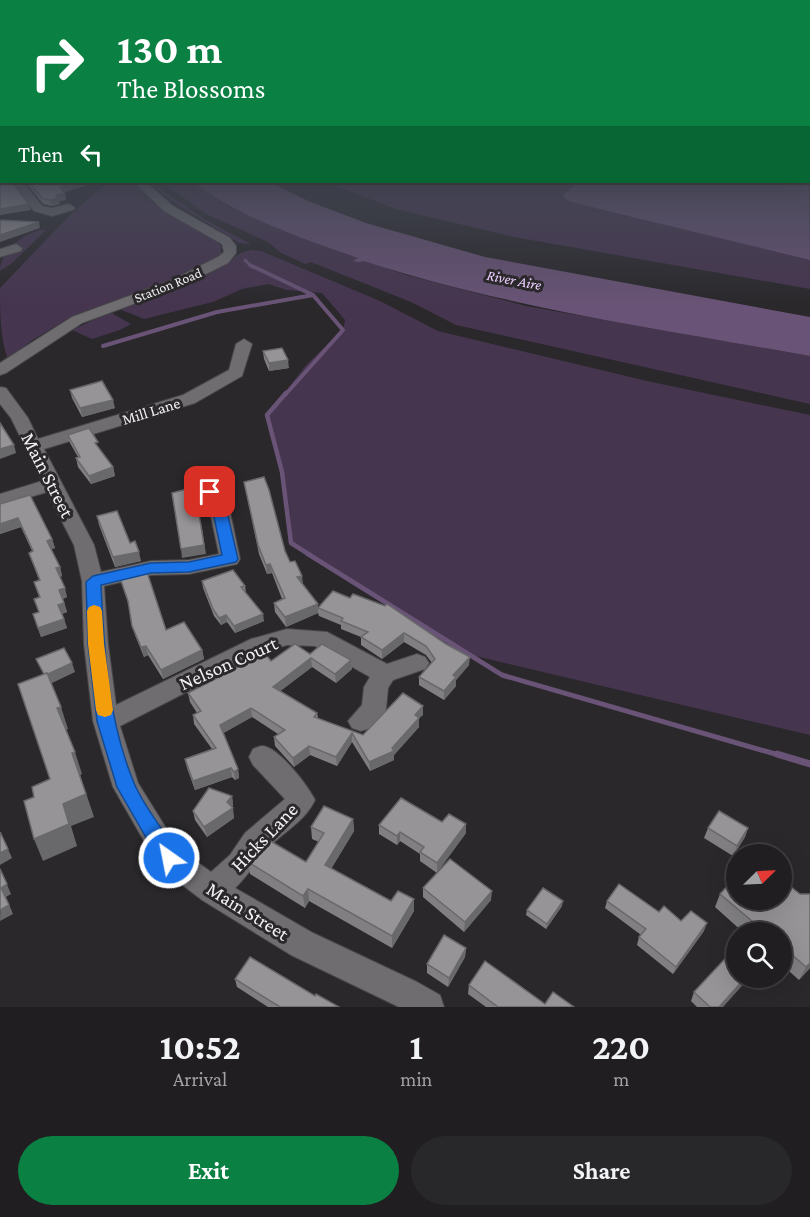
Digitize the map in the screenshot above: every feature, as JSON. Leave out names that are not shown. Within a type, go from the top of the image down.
[{"type":"street","points":[[41,211],[52,217],[63,211]]},
{"type":"street","name":"Station Road","points":[[0,370],[77,320],[153,294],[227,257],[231,248],[226,241],[175,211]]},
{"type":"street","points":[[0,253],[16,248]]},
{"type":"street","name":"Mill Lane","points":[[33,446],[189,399],[209,390],[236,373],[244,344]]},
{"type":"street","name":"Main Street","points":[[0,392],[19,418],[84,544],[93,582],[96,644],[106,721],[126,787],[169,858],[212,890],[302,944],[406,993],[428,1007]]},
{"type":"street","points":[[0,500],[52,484]]},
{"type":"street","points":[[93,582],[151,568],[189,567],[230,559],[220,512],[210,492]]},
{"type":"street","name":"Nelson Court","points":[[106,721],[259,645],[287,637],[319,638],[385,674]]},
{"type":"street","points":[[361,721],[374,709],[376,687],[385,674],[417,663]]},
{"type":"street","name":"Hicks Lane","points":[[212,890],[240,864],[255,842],[279,823],[302,800],[289,783],[262,757]]},
{"type":"shaded area","points":[[75,211],[166,211],[217,242],[221,246],[221,253],[216,258],[160,286],[88,310],[63,322],[31,341],[8,360],[0,316],[0,288]]},
{"type":"shaded area","points":[[188,211],[192,211],[251,244],[239,243]]},
{"type":"shaded area","points":[[202,211],[240,211],[284,231],[406,275],[526,306],[810,356],[810,404],[456,325],[411,302],[311,262],[305,264],[281,253],[268,242]]},
{"type":"shaded area","points":[[404,211],[809,211],[810,289],[514,237]]},
{"type":"shaded area","points":[[39,230],[46,230],[11,264],[0,271],[7,251],[25,237]]},
{"type":"shaded area","points":[[252,250],[261,251],[380,301],[438,331],[647,381],[810,415],[810,735],[467,654],[291,543],[282,472],[267,415],[307,364],[343,330],[345,320],[322,293],[287,290],[268,284],[242,289],[213,302],[144,319],[119,309],[192,282],[216,270],[237,255]]},
{"type":"shaded area","points":[[110,312],[131,324],[92,339],[72,330]]},
{"type":"water","name":"River Aire","points":[[239,211],[334,211],[366,223],[485,257],[810,317],[810,356],[585,316],[474,292],[364,261],[353,261],[358,258]]},
{"type":"water","points":[[608,211],[809,211],[810,260]]},
{"type":"building","points":[[0,220],[39,222],[0,235]]},
{"type":"building","points":[[282,348],[288,360],[269,363],[263,351]]},
{"type":"building","points":[[102,381],[113,400],[80,408],[70,390]]},
{"type":"building","points":[[0,423],[14,445],[0,449]]},
{"type":"building","points":[[89,428],[98,442],[95,443],[113,467],[89,476],[76,458],[80,457],[68,435]]},
{"type":"building","points":[[264,477],[285,551],[290,562],[295,561],[302,576],[297,577],[318,604],[285,617],[274,603],[285,598],[270,564],[266,565],[258,545],[244,482]]},
{"type":"building","points":[[187,489],[199,514],[204,545],[181,549],[172,493]]},
{"type":"building","points":[[30,495],[52,539],[47,541],[60,567],[56,568],[65,588],[59,590],[64,603],[58,605],[64,619],[38,628],[33,614],[39,612],[34,599],[40,597],[34,582],[40,580],[29,553],[33,551],[18,518],[0,524],[0,504]]},
{"type":"building","points":[[117,511],[130,543],[135,541],[139,552],[113,557],[97,516]]},
{"type":"building","points":[[146,569],[166,630],[184,622],[202,650],[161,670],[146,646],[141,647],[132,626],[128,601],[119,575]]},
{"type":"building","points":[[233,570],[245,586],[241,587],[263,614],[234,626],[226,615],[219,618],[202,581]]},
{"type":"building","points":[[333,591],[350,598],[353,594],[385,606],[387,604],[446,644],[470,657],[453,675],[456,677],[444,691],[419,677],[435,659],[426,646],[404,633],[382,650],[361,637],[368,632],[341,621],[343,618],[318,608]]},
{"type":"building","points":[[295,644],[310,654],[322,644],[351,660],[335,674],[311,658],[273,687],[317,713],[314,717],[363,735],[403,693],[423,706],[415,715],[419,718],[392,748],[394,751],[369,762],[352,733],[336,757],[309,746],[293,758],[274,737],[285,730],[251,708],[220,725],[238,769],[234,772],[231,768],[193,781],[185,759],[216,748],[193,715],[201,711],[188,693],[242,665],[239,662],[262,650],[271,661]]},
{"type":"building","points":[[64,648],[72,663],[44,674],[36,659]]},
{"type":"building","points":[[47,673],[61,707],[57,708],[75,752],[72,753],[86,794],[63,804],[69,824],[34,839],[24,801],[34,797],[32,787],[50,779],[18,684]]},
{"type":"building","points":[[209,788],[232,796],[227,802],[233,808],[204,827],[193,811]]},
{"type":"building","points":[[401,798],[442,822],[449,814],[466,824],[437,863],[420,852],[424,847],[400,832],[397,836],[379,825]]},
{"type":"building","points":[[324,806],[353,819],[325,865],[391,901],[398,891],[414,899],[392,936],[308,889],[303,896],[248,862],[267,839],[306,862],[324,833],[311,827]]},
{"type":"building","points":[[719,811],[748,828],[738,844],[734,844],[708,828]]},
{"type":"building","points":[[0,832],[8,849],[0,853]]},
{"type":"building","points":[[450,859],[492,891],[465,922],[423,888]]},
{"type":"building","points":[[0,869],[7,884],[1,888],[9,905],[0,910]]},
{"type":"building","points":[[619,884],[659,912],[664,906],[681,921],[691,911],[707,923],[676,967],[639,937],[646,929],[607,901]]},
{"type":"building","points":[[543,888],[563,901],[547,924],[527,910]]},
{"type":"building","points":[[726,888],[726,899],[720,894]]},
{"type":"building","points":[[792,888],[800,894],[810,894],[810,963],[806,967],[792,955],[792,922],[753,922],[739,910],[792,910]]},
{"type":"building","points":[[444,935],[466,948],[449,978],[427,964]]},
{"type":"building","points":[[250,957],[315,996],[316,994],[339,1007],[280,1007],[235,979]]},
{"type":"building","points":[[726,958],[726,988],[736,988],[719,1007],[710,1007],[694,992]]},
{"type":"building","points":[[485,961],[545,1004],[553,992],[574,1007],[498,1007],[469,985]]},
{"type":"waterway","points":[[245,260],[250,265]]},
{"type":"waterway","points":[[250,265],[313,295]]},
{"type":"waterway","points":[[103,346],[217,312],[313,295]]},
{"type":"waterway","points":[[285,395],[343,330],[313,295]]},
{"type":"waterway","points":[[286,393],[267,415],[282,472],[291,543],[310,555]]},
{"type":"waterway","points":[[308,554],[502,675],[782,756]]},
{"type":"waterway","points":[[777,754],[810,764]]},
{"type":"slow traffic","points":[[94,611],[105,710]]},
{"type":"route","points":[[169,858],[126,787],[106,721],[96,644],[93,582],[151,568],[189,567],[230,559],[220,512],[210,492]]}]
